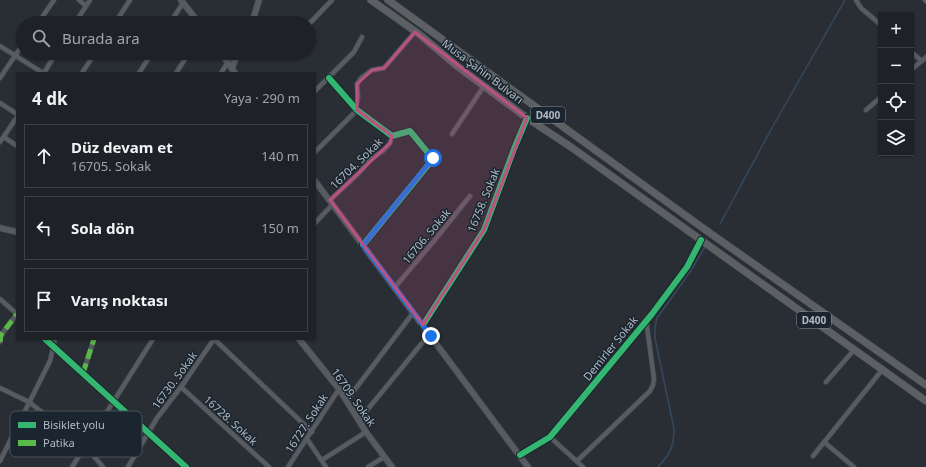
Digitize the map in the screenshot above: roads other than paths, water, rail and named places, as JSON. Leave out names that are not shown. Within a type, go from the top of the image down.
[{"type":"highway","name":"Musa Şahin Bulvarı","points":[[371,0],[527,118],[571,147],[701,240]]},
{"type":"highway","name":"Musa Şahin Bulvarı","points":[[388,0],[707,231],[926,385]]},
{"type":"highway","name":"D400","points":[[701,240],[926,401]]},
{"type":"main road","points":[[254,16],[259,0]]},
{"type":"main road","points":[[182,1],[193,16]]},
{"type":"main road","points":[[234,70],[236,60]]},
{"type":"main road","points":[[228,62],[234,70]]},
{"type":"main road","points":[[316,182],[528,467]]},
{"type":"main road","points":[[0,228],[16,232]]},
{"type":"main road","name":"16709. Sokak","points":[[300,340],[347,400],[366,432],[392,467]]},
{"type":"street","points":[[43,16],[54,0]]},
{"type":"street","points":[[79,0],[86,6]]},
{"type":"street","points":[[80,16],[90,0]]},
{"type":"street","points":[[120,16],[130,0]]},
{"type":"street","points":[[316,17],[332,0]]},
{"type":"street","points":[[856,0],[861,8],[878,22]]},
{"type":"street","points":[[174,16],[182,1]]},
{"type":"street","points":[[316,151],[357,109],[358,84],[361,78],[372,70],[384,68],[415,32]]},
{"type":"street","points":[[316,91],[354,52],[362,37]]},
{"type":"street","points":[[0,46],[15,56],[0,78]]},
{"type":"street","points":[[914,54],[922,61]]},
{"type":"street","points":[[914,68],[926,57]]},
{"type":"street","points":[[22,60],[41,72]]},
{"type":"street","points":[[44,72],[51,60]]},
{"type":"street","points":[[83,72],[90,60]]},
{"type":"street","points":[[140,72],[147,60]]},
{"type":"street","points":[[177,72],[184,60]]},
{"type":"street","points":[[222,72],[228,62]]},
{"type":"street","points":[[329,78],[357,109],[392,136],[410,130],[433,158],[363,245]]},
{"type":"street","points":[[452,134],[484,86]]},
{"type":"street","points":[[866,110],[878,100]]},
{"type":"street","points":[[0,103],[16,114]]},
{"type":"street","points":[[0,142],[16,117]]},
{"type":"street","name":"16758. Sokak","points":[[423,325],[484,230],[527,118]]},
{"type":"street","name":"16704. Sokak","points":[[331,202],[371,159],[384,150],[390,143],[392,136]]},
{"type":"street","points":[[4,137],[16,145]]},
{"type":"street","name":"16706. Sokak","points":[[394,287],[434,241],[470,196]]},
{"type":"street","points":[[316,223],[331,202]]},
{"type":"street","name":"Demirler Sokak","points":[[520,455],[550,437],[646,320],[687,267],[701,240]]},
{"type":"street","points":[[0,299],[16,313]]},
{"type":"street","points":[[347,400],[413,313]]},
{"type":"street","points":[[0,342],[1,335],[16,315]]},
{"type":"street","points":[[577,461],[650,390],[653,385],[653,371],[646,320]]},
{"type":"street","points":[[359,420],[422,344],[431,336]]},
{"type":"street","points":[[46,340],[125,411]]},
{"type":"street","points":[[25,411],[50,361],[55,340]]},
{"type":"street","points":[[83,373],[94,340]]},
{"type":"street","points":[[108,411],[152,340]]},
{"type":"street","name":"16730. Sokak","points":[[142,444],[157,418],[181,387],[213,340]]},
{"type":"street","points":[[215,340],[312,432]]},
{"type":"street","points":[[826,382],[854,350]]},
{"type":"street","points":[[813,456],[882,370]]},
{"type":"street","name":"16728. Sokak","points":[[181,387],[269,467]]},
{"type":"street","points":[[0,388],[29,402],[40,411]]},
{"type":"street","name":"16727. Sokak","points":[[288,467],[339,389]]},
{"type":"street","points":[[142,426],[186,467]]},
{"type":"street","points":[[322,460],[366,432]]},
{"type":"street","points":[[550,437],[583,467]]},
{"type":"street","points":[[307,439],[326,467]]},
{"type":"street","points":[[0,461],[10,441]]},
{"type":"street","points":[[824,442],[854,467]]},
{"type":"street","points":[[72,467],[78,457]]},
{"type":"street","points":[[94,457],[103,467]]},
{"type":"street","name":"16730. Sokak","points":[[128,467],[134,457]]},
{"type":"street","points":[[368,467],[384,457]]},
{"type":"waterway","points":[[720,224],[773,126],[845,0]]},
{"type":"waterway","points":[[658,467],[666,458],[672,446],[674,429],[655,338],[655,327],[657,318],[690,272],[705,247]]}]
